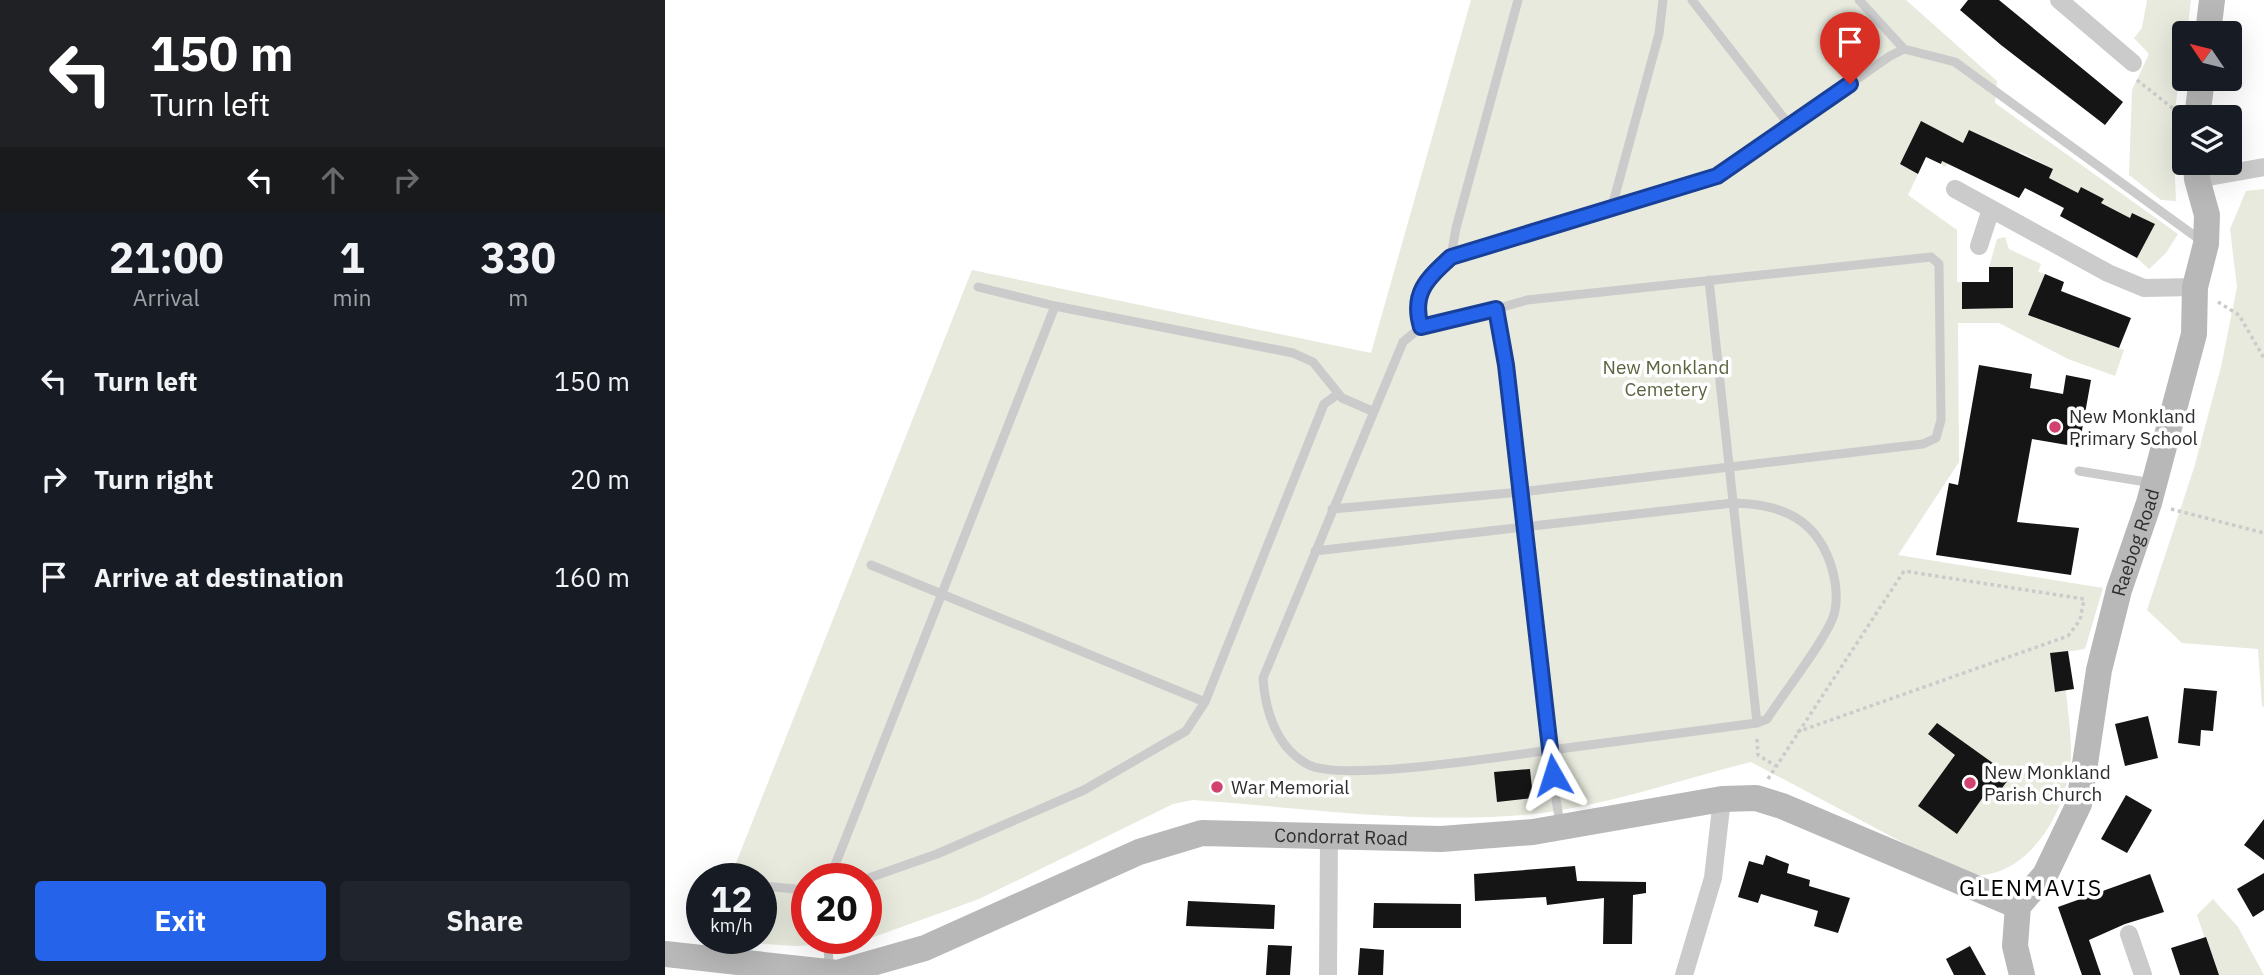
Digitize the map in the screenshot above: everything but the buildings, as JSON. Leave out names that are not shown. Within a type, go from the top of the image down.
[{"type":"main road","points":[[2209,21],[2212,0]]},
{"type":"main road","name":"Raebog Road","points":[[2018,906],[2045,875],[2080,804],[2099,670],[2119,590],[2152,493],[2194,334],[2195,287],[2206,244],[2207,215],[2198,175]]},
{"type":"main road","name":"Condorrat Road","points":[[665,954],[830,974],[925,948],[1139,852],[1202,832],[1441,839],[1561,828],[1722,799],[1756,798],[1782,806],[2018,906]]},
{"type":"main road","points":[[2018,906],[2015,946],[2022,975]]},
{"type":"street","points":[[2059,0],[2133,63]]},
{"type":"street","points":[[2242,168],[2264,167]]},
{"type":"street","points":[[1955,189],[2108,273],[2144,288],[2195,287]]},
{"type":"street","points":[[1979,246],[1991,209]]},
{"type":"street","points":[[1683,975],[1713,878],[1722,799]]},
{"type":"street","points":[[1328,975],[1329,836]]},
{"type":"street","points":[[2129,934],[2143,975]]},
{"type":"lane","points":[[1451,257],[1456,228],[1518,0]]},
{"type":"lane","points":[[1611,211],[1659,34],[1663,0]]},
{"type":"lane","points":[[1692,0],[1790,126]]},
{"type":"lane","points":[[1859,0],[1904,49],[1955,62],[2206,244]]},
{"type":"lane","points":[[1421,327],[1415,307],[1422,290],[1433,274],[1451,257],[1611,211],[1717,176],[1904,49]]},
{"type":"lane","points":[[1315,551],[1733,503],[1761,503],[1788,512],[1821,540],[1835,579],[1836,599],[1832,620],[1766,719],[1757,723],[1551,750],[1357,772],[1311,766],[1291,751],[1270,718],[1263,678],[1372,411],[1403,342],[1421,327],[1527,300],[1908,258],[1931,257],[1939,264],[1941,420],[1936,438],[1923,444],[1521,492],[1332,509]]},
{"type":"lane","points":[[1709,280],[1757,723]]},
{"type":"lane","points":[[978,287],[1055,306],[1293,353],[1313,362],[1338,394],[1372,411]]},
{"type":"lane","points":[[835,863],[1055,306]]},
{"type":"lane","points":[[1496,309],[1503,339],[1561,828]]},
{"type":"lane","points":[[882,873],[937,854],[1084,790],[1186,731],[1205,702],[1324,404],[1338,394]]},
{"type":"lane","points":[[2079,471],[2152,493]]},
{"type":"lane","points":[[871,565],[1205,702]]},
{"type":"lane","points":[[829,954],[830,974]]},
{"type":"path","points":[[2133,63],[2132,75],[2175,105]]},
{"type":"path","points":[[2195,287],[2239,315],[2264,358]]},
{"type":"path","points":[[2152,493],[2264,533]]},
{"type":"path","points":[[1756,798],[1797,732],[1904,571],[2084,599],[2080,620],[2068,636],[1797,732]]},
{"type":"path","points":[[1757,723],[1758,755],[1776,766]]},
{"type":"green space","name":"New Monkland Cemetery","points":[[1471,0],[1906,0],[1997,81],[1995,103],[2178,234],[2166,253],[2149,269],[2137,258],[2154,224],[2133,213],[2130,218],[2110,208],[2098,229],[2087,231],[2103,199],[2082,187],[2078,193],[2057,182],[2047,200],[2041,192],[2053,169],[2020,152],[2001,189],[1992,141],[1970,130],[1952,166],[1947,164],[1946,167],[1941,164],[1954,138],[1921,122],[1900,164],[1918,174],[1908,195],[1957,230],[1957,282],[1962,282],[1962,309],[2013,308],[2012,267],[1989,267],[1997,239],[2005,237],[2009,249],[2041,264],[2038,272],[2045,274],[2028,315],[2065,329],[2075,304],[2081,306],[2083,299],[2088,302],[2077,331],[2124,350],[2115,376],[2068,359],[1999,323],[1958,323],[1959,462],[1898,555],[2103,588],[2085,649],[2050,654],[2055,692],[2066,691],[2071,738],[2067,783],[2054,817],[2034,847],[2020,859],[2005,869],[1986,875],[1962,874],[1751,762],[1586,805],[1533,814],[1491,817],[1406,817],[1193,800],[1173,804],[979,899],[882,934],[882,863],[791,863],[791,946],[777,945],[777,863],[736,863],[972,270],[1371,353]]},
{"type":"green space","points":[[2147,0],[2191,0],[2188,21],[2172,21],[2172,91],[2177,91],[2176,105],[2172,105],[2172,175],[2175,175],[2176,201],[2161,200],[2129,175],[2132,90],[2149,54],[2134,38],[2142,28]]},
{"type":"green space","points":[[2264,189],[2262,707],[2258,649],[2182,643],[2147,610],[2194,468],[2221,367],[2237,287],[2230,229],[2246,191]]},
{"type":"green space","points":[[2213,899],[2238,927],[2264,975],[2217,975],[2197,915]]},
{"type":"place","name":"New Monkland Primary School","points":[[2055,427]]},
{"type":"place","name":"New Monkland Parish Church","points":[[1970,783]]},
{"type":"place","name":"War Memorial","points":[[1217,787]]},
{"type":"district","name":"GLENMAVIS","points":[[2031,887]]},
{"type":"route","points":[[1553,775],[1503,339],[1496,309],[1421,327],[1415,307],[1422,290],[1433,274],[1451,257],[1717,176],[1850,84]]}]
